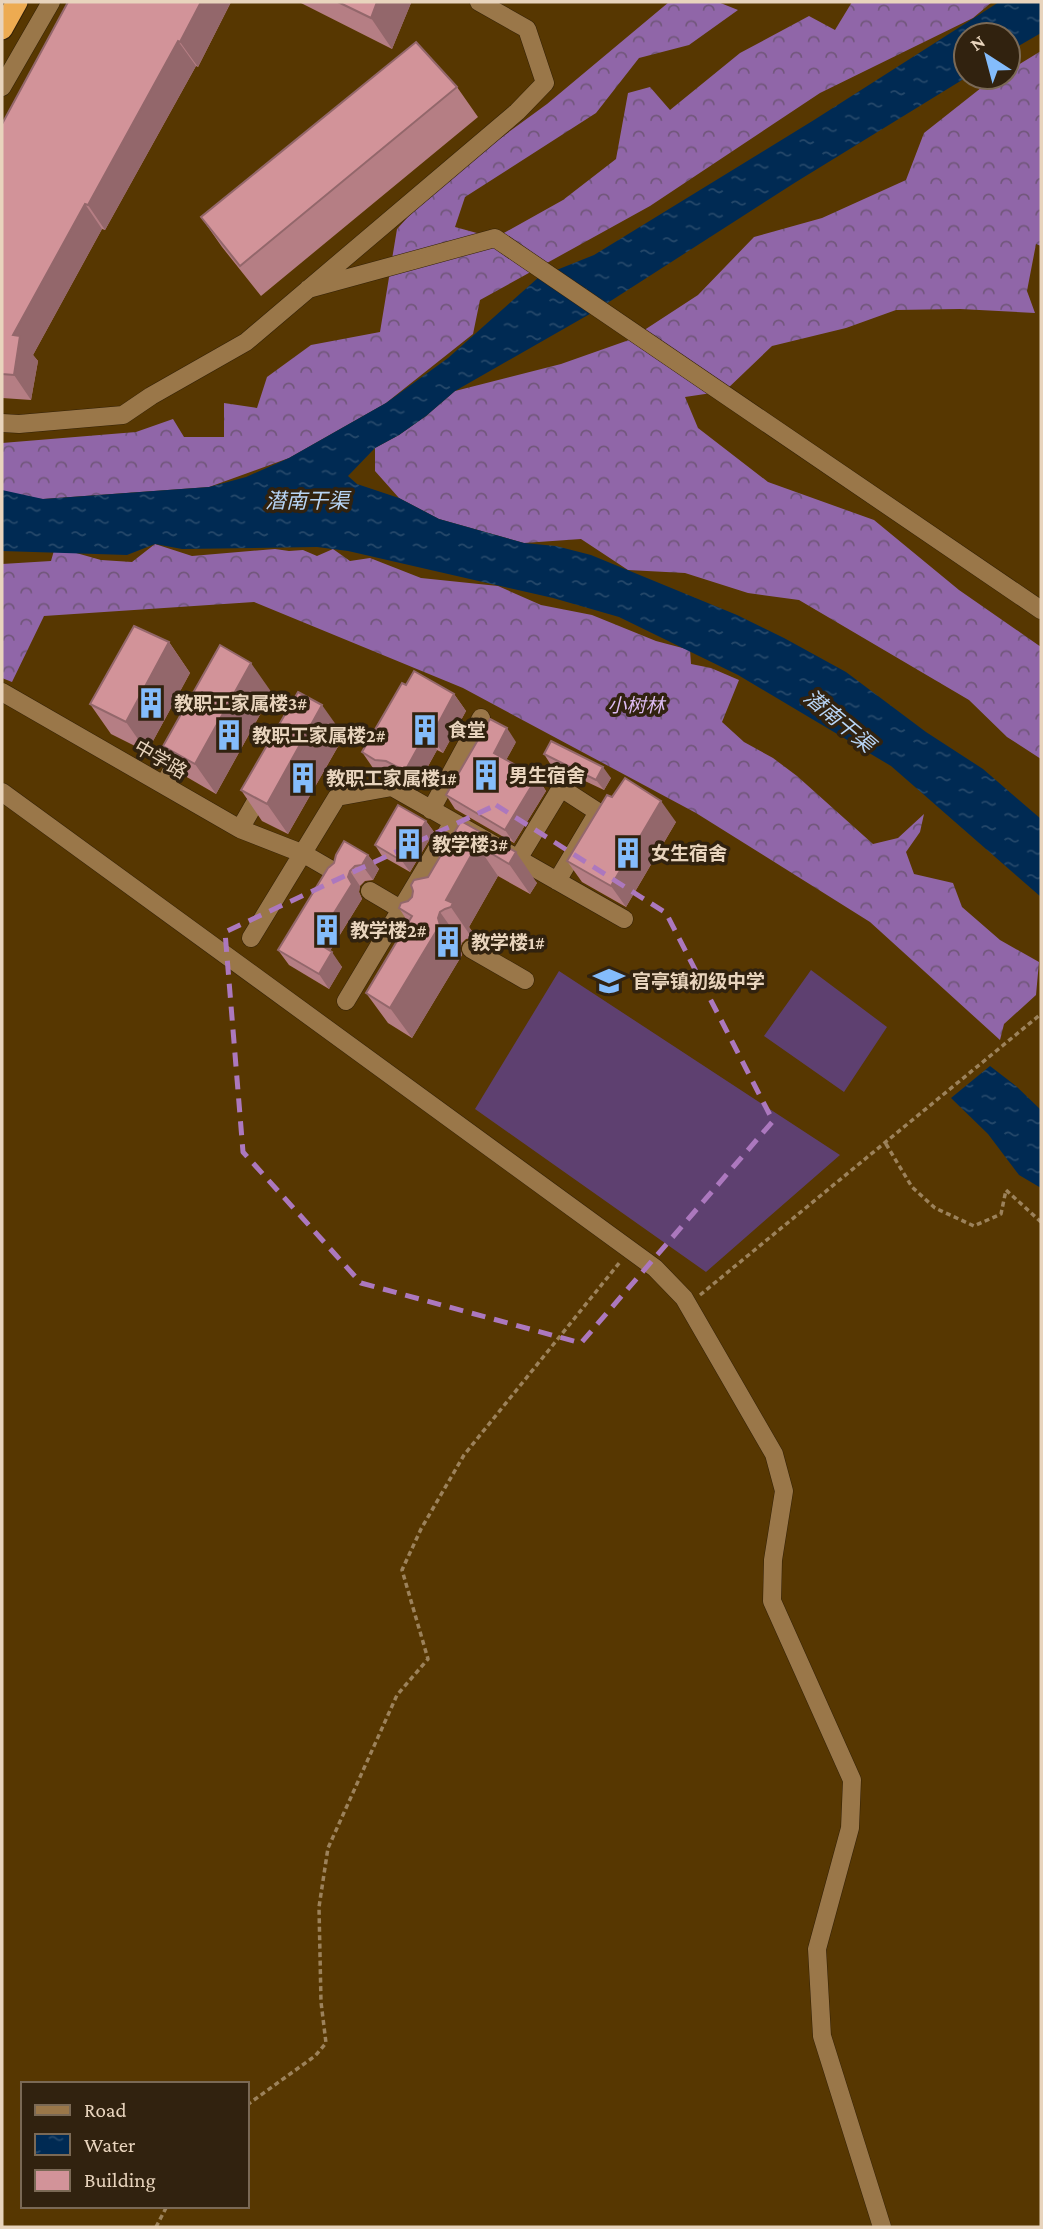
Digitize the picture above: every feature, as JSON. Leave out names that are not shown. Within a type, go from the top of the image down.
[{"type":"highway","points":[[2,29],[17,2]]},
{"type":"street","points":[[2,87],[51,2]]},
{"type":"street","points":[[2,423],[19,424],[123,415],[246,342],[517,112],[545,83],[527,29],[480,2]]},
{"type":"street","points":[[308,289],[495,238],[1041,610]]},
{"type":"street","name":"中学路","points":[[2,692],[240,829],[304,854],[335,872]]},
{"type":"street","points":[[431,810],[481,718]]},
{"type":"street","points":[[164,785],[196,726]]},
{"type":"street","points":[[240,829],[274,771]]},
{"type":"street","points":[[251,939],[337,797],[392,788],[624,919]]},
{"type":"street","points":[[519,859],[561,788],[598,812],[557,881]]},
{"type":"street","points":[[2,792],[630,1249],[655,1268],[684,1298],[774,1454],[784,1491],[773,1560],[772,1601],[852,1780],[850,1828],[817,1948],[822,2036],[882,2227]]},
{"type":"street","points":[[346,1001],[453,822]]},
{"type":"street","points":[[370,891],[423,922]]},
{"type":"street","points":[[471,949],[525,980]]},
{"type":"path","points":[[678,1291],[701,1295],[1041,1014]]},
{"type":"path","points":[[886,1144],[912,1187],[934,1208],[974,1226],[1001,1214],[1006,1190],[1041,1222]]},
{"type":"path","points":[[248,2104],[314,2056],[326,2043],[321,2003],[319,1907],[328,1848],[397,1695],[428,1659],[402,1570],[421,1529],[464,1455],[630,1249]]},
{"type":"path","points":[[156,2227],[166,2208]]},
{"type":"highlighted area","points":[[496,805],[666,913],[773,1121],[581,1343],[361,1283],[243,1152],[225,932]]},
{"type":"green space","points":[[669,2],[718,2],[738,10],[689,45],[639,58],[596,113],[465,197],[455,227],[495,238],[563,200],[616,159],[628,93],[650,87],[670,110],[740,53],[809,16],[835,30],[852,2],[992,2],[973,18],[967,21],[952,21],[952,28],[820,93],[650,206],[480,300],[473,334],[386,403],[289,458],[209,487],[43,499],[2,496],[2,443],[136,432],[173,419],[184,437],[224,437],[224,403],[257,408],[267,377],[311,345],[380,332],[397,229],[438,184],[547,104]]},
{"type":"green space","points":[[1041,51],[1041,246],[1036,244],[1027,291],[1035,313],[960,309],[896,310],[846,328],[772,346],[725,391],[685,397],[698,428],[768,482],[874,520],[959,590],[1041,647],[1041,759],[1007,737],[969,700],[799,600],[748,593],[685,573],[628,570],[581,539],[524,543],[439,519],[399,498],[375,471],[375,448],[426,416],[455,391],[561,364],[629,340],[698,295],[754,237],[822,218],[906,180],[924,133],[977,91],[1022,91],[1022,63]]},
{"type":"green space","name":"小树林","points":[[155,544],[192,556],[275,549],[303,550],[317,556],[333,549],[350,561],[370,558],[421,578],[498,586],[541,605],[592,615],[656,641],[690,650],[691,664],[711,668],[739,680],[722,722],[744,742],[773,758],[797,776],[873,844],[898,838],[924,814],[920,832],[906,852],[914,874],[953,883],[962,907],[1000,940],[1039,962],[1036,995],[1004,1024],[1000,1040],[870,922],[696,813],[463,688],[254,602],[44,616],[12,682],[2,678],[2,564],[51,561],[55,547],[101,560],[132,562]]},
{"type":"shaded area","points":[[811,970],[887,1027],[844,1092],[764,1036]]},
{"type":"shaded area","points":[[559,971],[840,1155],[706,1272],[475,1109]]},
{"type":"water","name":"潜南干渠","points":[[999,2],[1041,2],[1041,33],[1022,44],[1022,21],[969,21]]},
{"type":"water","name":"潜南干渠","points":[[952,32],[952,86],[595,311],[455,391],[426,416],[375,448],[348,476],[357,484],[399,498],[439,519],[524,543],[556,546],[591,555],[737,615],[846,672],[926,732],[983,769],[1041,819],[1041,897],[891,766],[738,675],[619,617],[553,598],[348,551],[317,547],[182,549],[155,544],[127,555],[2,551],[2,490],[43,499],[209,487],[246,477],[289,458],[386,403],[448,358],[539,277],[594,255]]},
{"type":"water","points":[[990,1066],[1041,1110],[1041,1188],[1019,1175],[988,1134],[951,1098]]},
{"type":"building","points":[[68,2],[201,2],[13,335],[20,336],[14,375],[2,374],[2,124]]},
{"type":"building","points":[[338,2],[377,2],[371,18]]},
{"type":"building","points":[[416,42],[457,87],[240,266],[201,217]]},
{"type":"building","points":[[134,626],[169,642],[126,722],[90,704]]},
{"type":"building","points":[[220,645],[251,663],[195,764],[163,746]]},
{"type":"building","points":[[414,671],[454,694],[431,737],[426,733],[405,771],[362,752],[402,683],[406,685]]},
{"type":"building","points":[[298,692],[322,705],[267,804],[241,790]]},
{"type":"building","points":[[490,719],[507,728],[494,753],[537,777],[505,830],[446,795]]},
{"type":"building","points":[[551,741],[603,767],[596,780],[544,754]]},
{"type":"building","points":[[625,778],[661,801],[611,886],[567,861],[607,795],[612,797]]},
{"type":"building","points":[[398,805],[426,821],[402,861],[375,845]]},
{"type":"building","points":[[461,821],[516,852],[509,864],[477,845],[446,900],[453,903],[451,907],[440,912],[440,925],[390,1008],[366,993],[412,916],[399,908],[401,903],[412,897],[411,885],[414,880],[428,877]]},
{"type":"building","points":[[344,841],[368,855],[362,865],[355,866],[350,871],[348,877],[352,884],[316,942],[332,952],[319,974],[278,950],[328,868],[334,863]]},
{"type":"place","name":"教职工家属楼3#","points":[[151,703]]},
{"type":"place","name":"食堂","points":[[425,730]]},
{"type":"place","name":"教职工家属楼2#","points":[[229,735]]},
{"type":"place","name":"男生宿舍","points":[[486,775]]},
{"type":"place","name":"教职工家属楼1#","points":[[303,778]]},
{"type":"place","name":"教学楼3#","points":[[409,844]]},
{"type":"place","name":"女生宿舍","points":[[628,853]]},
{"type":"place","name":"教学楼2#","points":[[327,930]]},
{"type":"place","name":"教学楼1#","points":[[448,942]]},
{"type":"place","name":"官亭镇初级中学","points":[[609,981]]}]
